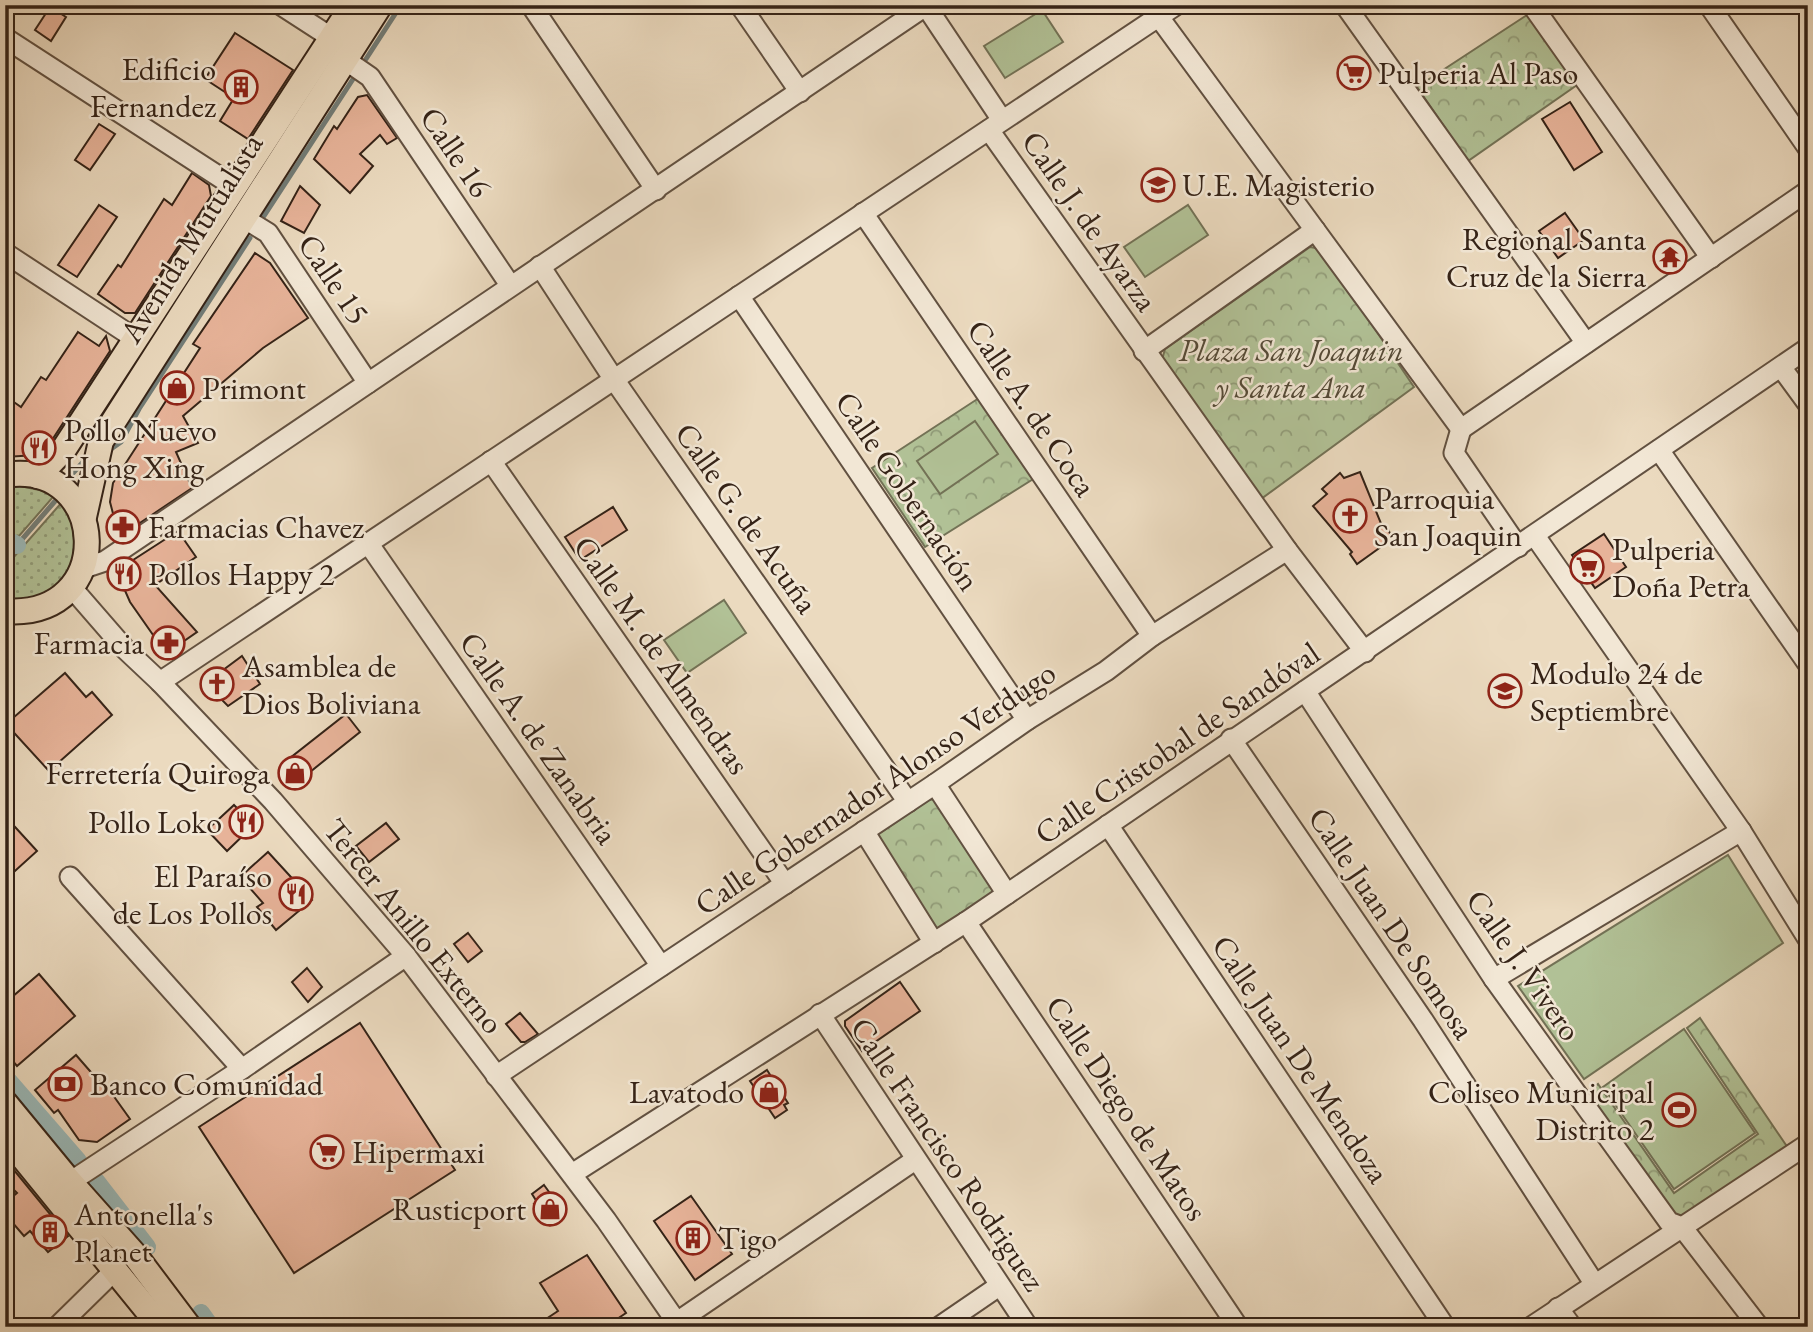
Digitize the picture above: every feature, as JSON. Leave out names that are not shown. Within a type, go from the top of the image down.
[{"type":"main road","name":"Avenida Mutualista","points":[[84,517],[101,440],[242,217],[338,48],[353,5]]},
{"type":"main road","name":"Avenida Mutualista","points":[[38,475],[64,449],[235,187],[338,48],[380,5]]},
{"type":"main road","points":[[5,475],[38,475],[57,484],[73,499],[84,517],[88,534],[88,551],[78,578],[58,600],[41,609],[5,611]]},
{"type":"main road","points":[[5,1103],[134,1254],[189,1327]]},
{"type":"main road","points":[[5,1118],[61,1182],[70,1182]]},
{"type":"main road","points":[[5,1135],[162,1327]]},
{"type":"main road","points":[[70,1182],[72,1196],[79,1208],[119,1258],[119,1272]]},
{"type":"main road","points":[[156,1283],[159,1308],[171,1327]]},
{"type":"street","name":"Calle 16","points":[[281,5],[338,48],[370,78],[510,285]]},
{"type":"street","points":[[531,5],[656,190]]},
{"type":"street","points":[[740,5],[800,92]]},
{"type":"street","points":[[160,681],[996,125],[1154,11],[1176,5]]},
{"type":"street","points":[[1345,5],[1586,343]]},
{"type":"street","points":[[1532,5],[1711,258]]},
{"type":"street","points":[[1709,5],[1808,148]]},
{"type":"street","points":[[78,578],[926,6]]},
{"type":"street","name":"Calle J. de Ayarza","points":[[926,6],[996,125],[1144,351],[1287,550],[1365,652]]},
{"type":"street","points":[[1154,11],[1461,429]]},
{"type":"street","points":[[5,38],[235,187]]},
{"type":"street","points":[[1518,547],[1454,453],[1461,429],[1808,191]]},
{"type":"street","name":"Calle A. de Coca","points":[[863,213],[1152,636]]},
{"type":"street","name":"Calle 15","points":[[242,217],[268,233],[368,383]]},
{"type":"street","points":[[1144,351],[1315,230]]},
{"type":"street","points":[[5,253],[136,338]]},
{"type":"street","name":"Calle G. de Acuña","points":[[540,266],[613,378],[908,802]]},
{"type":"street","name":"Calle Gobernación","points":[[739,296],[1027,720]]},
{"type":"street","name":"Calle Cristobal de Sandóval","points":[[572,1174],[966,922],[1808,348]]},
{"type":"street","points":[[1782,367],[1808,404]]},
{"type":"street","points":[[1659,450],[1808,664]]},
{"type":"street","name":"Calle M. de Almendras","points":[[491,461],[785,884]]},
{"type":"street","points":[[1535,536],[1741,831],[1808,939]]},
{"type":"street","name":"Calle A. de Zanabria","points":[[368,543],[661,966]]},
{"type":"street","name":"Calle Gobernador Alonso Verdugo","points":[[496,1076],[1027,720],[1106,671],[1152,636],[1287,550]]},
{"type":"street","name":"Tercer Anillo Externo","points":[[78,578],[125,649],[160,681],[273,802],[406,956],[572,1174],[678,1325]]},
{"type":"street","name":"Calle J. Vivero","points":[[1305,691],[1494,979],[1669,1222],[1682,1227],[1759,1327]]},
{"type":"street","name":"Calle Juan De Somosa","points":[[1231,739],[1423,1020],[1594,1283]]},
{"type":"street","points":[[935,784],[1007,894]]},
{"type":"street","name":"Calle Juan De Mendoza","points":[[1108,825],[1445,1327]]},
{"type":"street","points":[[864,831],[934,943]]},
{"type":"street","points":[[1494,979],[1741,831]]},
{"type":"street","points":[[70,877],[242,1069]]},
{"type":"street","name":"Calle Diego de Matos","points":[[966,922],[1238,1327]]},
{"type":"street","points":[[70,1182],[242,1069],[406,956]]},
{"type":"street","name":"Calle Francisco Rodriguez","points":[[820,1014],[1028,1327]]},
{"type":"street","points":[[1531,1327],[1594,1283],[1806,1147]]},
{"type":"street","points":[[678,1325],[915,1160]]},
{"type":"street","points":[[57,1327],[119,1272]]},
{"type":"street","points":[[939,1327],[999,1286]]},
{"type":"street","points":[[1558,1308],[1572,1327]]},
{"type":"green space","points":[[1042,10],[1063,42],[1005,78],[984,46]]},
{"type":"green space","points":[[1527,15],[1577,85],[1468,161],[1417,87]]},
{"type":"green space","points":[[1188,205],[1208,235],[1145,277],[1124,247]]},
{"type":"green space","name":"Plaza San Joaquin y Santa Ana","points":[[1310,247],[1321,249],[1414,387],[1261,499],[1162,360],[1165,349]]},
{"type":"green space","points":[[982,396],[1038,476],[925,547],[872,468]]},
{"type":"green space","points":[[975,421],[998,454],[940,494],[917,461]]},
{"type":"green space","points":[[20,486],[44,491],[53,497],[5,552],[5,488]]},
{"type":"green space","points":[[63,501],[76,536],[74,555],[66,573],[47,593],[30,598],[5,600],[5,567]]},
{"type":"green space","points":[[724,600],[746,633],[687,673],[664,640]]},
{"type":"green space","points":[[935,799],[994,886],[993,893],[933,932],[874,837],[929,800]]},
{"type":"green space","points":[[1728,855],[1783,943],[1584,1079],[1518,986]]},
{"type":"green space","points":[[1700,1018],[1788,1148],[1681,1218],[1668,1210],[1584,1095],[1598,1084],[1674,1193],[1758,1134],[1687,1028]]},
{"type":"green space","name":"Coliseo Municipal Distrito 2","points":[[1684,1029],[1755,1133],[1674,1189],[1603,1087]]},
{"type":"building","points":[[50,7],[66,17],[51,41],[35,30]]},
{"type":"building","points":[[235,33],[293,70],[248,139],[220,121],[234,98],[205,79]]},
{"type":"building","name":"Pulperia Al Paso","points":[[1355,58],[1368,77],[1352,88],[1339,69]]},
{"type":"building","points":[[367,95],[397,138],[387,144],[380,135],[360,154],[373,166],[350,193],[314,159],[334,126],[337,129],[358,97]]},
{"type":"building","points":[[1570,102],[1602,152],[1574,170],[1542,119]]},
{"type":"building","points":[[99,124],[115,134],[90,170],[75,160]]},
{"type":"building","points":[[192,173],[209,185],[211,196],[135,313],[125,313],[98,294],[118,265],[121,267],[164,199],[172,205]]},
{"type":"building","points":[[300,186],[320,205],[304,233],[281,221]]},
{"type":"building","points":[[99,205],[117,217],[77,277],[58,265]]},
{"type":"building","points":[[1565,213],[1584,240],[1558,258],[1539,231]]},
{"type":"building","points":[[255,253],[270,263],[308,318],[263,348],[183,416],[198,443],[176,452],[192,488],[122,535],[116,525],[110,502],[113,483],[200,348],[193,344]]},
{"type":"building","points":[[78,332],[99,346],[106,336],[110,351],[52,440],[37,455],[5,457],[5,408],[11,400],[21,407],[41,377],[46,380]]},
{"type":"building","name":"Parroquia San Joaquin","points":[[1360,472],[1382,526],[1387,526],[1392,539],[1357,564],[1350,554],[1352,552],[1313,506],[1327,494],[1322,489],[1340,473],[1344,478]]},
{"type":"building","points":[[613,507],[627,530],[580,560],[565,537]]},
{"type":"building","points":[[178,531],[196,557],[155,585],[197,632],[171,650],[158,642],[130,602],[119,577],[121,570],[130,562]]},
{"type":"building","points":[[1604,534],[1626,567],[1595,588],[1572,555]]},
{"type":"building","points":[[242,656],[260,684],[228,706],[210,688],[211,679]]},
{"type":"building","points":[[65,673],[86,697],[92,692],[112,715],[49,771],[6,724]]},
{"type":"building","points":[[346,714],[360,732],[300,780],[285,762]]},
{"type":"building","points":[[234,805],[254,825],[227,851],[207,830]]},
{"type":"building","points":[[5,816],[37,851],[5,880]]},
{"type":"building","points":[[386,823],[399,839],[369,862],[356,846]]},
{"type":"building","points":[[268,852],[312,900],[276,930],[257,907],[263,903],[240,877]]},
{"type":"building","points":[[468,933],[482,951],[468,962],[454,944]]},
{"type":"building","points":[[307,968],[322,987],[308,1002],[292,982]]},
{"type":"building","points":[[39,974],[75,1016],[17,1066],[5,1052],[5,1003]]},
{"type":"building","points":[[900,982],[920,1011],[862,1051],[845,1026],[845,1021]]},
{"type":"building","points":[[520,1013],[538,1034],[525,1042],[521,1042],[506,1024]]},
{"type":"building","points":[[360,1023],[455,1170],[294,1273],[199,1127]]},
{"type":"building","points":[[76,1055],[103,1086],[105,1084],[130,1119],[97,1142],[79,1140],[58,1110],[54,1113],[35,1090]]},
{"type":"building","name":"Lavatodo","points":[[767,1070],[788,1103],[784,1105],[787,1110],[775,1118],[750,1081]]},
{"type":"building","points":[[5,1159],[68,1236],[48,1252],[30,1231],[24,1236],[5,1214],[5,1203],[17,1193],[5,1181]]},
{"type":"building","name":"Rusticport","points":[[544,1185],[565,1214],[550,1225],[534,1204],[537,1202],[532,1194]]},
{"type":"building","name":"Tigo","points":[[691,1196],[732,1254],[695,1280],[654,1221]]},
{"type":"building","points":[[587,1255],[626,1313],[605,1327],[534,1327],[558,1311],[540,1283]]},
{"type":"waterway","points":[[366,59],[401,5]]},
{"type":"waterway","points":[[264,216],[355,76]]},
{"type":"waterway","points":[[111,449],[121,442],[139,409],[250,238]]},
{"type":"waterway","points":[[73,473],[84,461]]},
{"type":"waterway","points":[[5,559],[56,500]]},
{"type":"waterway","points":[[5,539],[17,545]]},
{"type":"waterway","points":[[5,1077],[78,1161]]},
{"type":"waterway","points":[[96,1181],[147,1247]]},
{"type":"waterway","points":[[201,1313],[211,1327]]},
{"type":"place","name":"Pulperia Al Paso","points":[[1354,73]]},
{"type":"place","name":"Edificio Fernandez","points":[[241,87]]},
{"type":"place","name":"U.E. Magisterio","points":[[1158,185]]},
{"type":"place","name":"Regional Santa Cruz de la Sierra","points":[[1670,257]]},
{"type":"place","name":"Primont","points":[[177,388]]},
{"type":"place","name":"Pollo Nuevo Hong Xing","points":[[39,448]]},
{"type":"place","name":"Parroquia San Joaquin","points":[[1350,516]]},
{"type":"place","name":"Farmacias Chavez","points":[[123,527]]},
{"type":"place","name":"Pulperia Doña Petra","points":[[1587,567]]},
{"type":"place","name":"Pollos Happy 2","points":[[124,574]]},
{"type":"place","name":"Farmacia","points":[[168,643]]},
{"type":"place","name":"Asamblea de Dios Boliviana","points":[[217,684]]},
{"type":"place","name":"Modulo 24 de Septiembre","points":[[1505,691]]},
{"type":"place","name":"Ferretería Quiroga","points":[[295,773]]},
{"type":"place","name":"Pollo Loko","points":[[246,822]]},
{"type":"place","name":"El Paraíso de Los Pollos","points":[[296,894]]},
{"type":"place","name":"Banco Comunidad","points":[[65,1084]]},
{"type":"place","name":"Lavatodo","points":[[769,1092]]},
{"type":"place","name":"Coliseo Municipal Distrito 2","points":[[1679,1110]]},
{"type":"place","name":"Hipermaxi","points":[[327,1152]]},
{"type":"place","name":"Rusticport","points":[[550,1209]]},
{"type":"place","name":"Antonella's Planet","points":[[50,1232]]},
{"type":"place","name":"Tigo","points":[[693,1238]]}]
